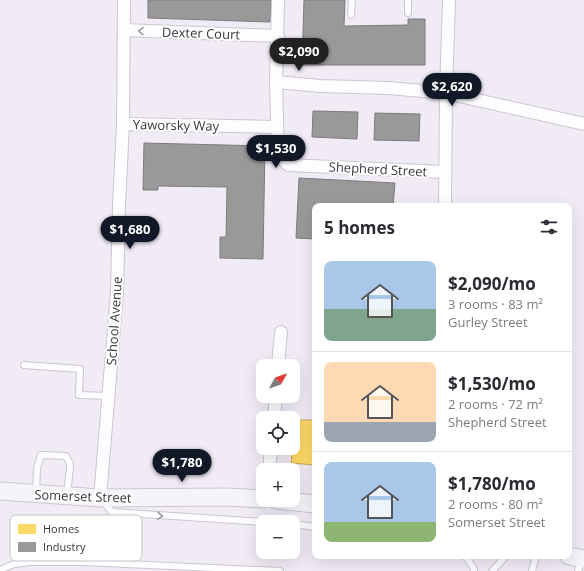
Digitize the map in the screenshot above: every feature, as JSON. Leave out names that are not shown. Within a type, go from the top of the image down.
[{"type":"main road","name":"Somerset Street","points":[[0,491],[100,498],[227,497],[256,499]]},
{"type":"main road","points":[[300,502],[312,504]]},
{"type":"street","name":"School Avenue","points":[[100,498],[117,292],[123,124],[124,0]]},
{"type":"street","name":"Shepherd Street","points":[[278,0],[276,82],[278,153],[288,165],[445,172]]},
{"type":"street","points":[[445,203],[449,0]]},
{"type":"street","name":"Dexter Court","points":[[124,30],[278,36]]},
{"type":"street","points":[[276,82],[321,86],[388,88],[446,93],[584,124]]},
{"type":"street","name":"Yaworsky Way","points":[[123,124],[277,127]]},
{"type":"street","points":[[279,359],[281,332]]},
{"type":"lane","points":[[351,15],[352,0]]},
{"type":"lane","points":[[408,0],[408,13]]},
{"type":"lane","points":[[24,365],[80,368],[80,395],[108,396]]},
{"type":"lane","points":[[36,494],[37,468],[41,455],[66,456],[70,464],[67,496]]},
{"type":"lane","points":[[100,498],[112,512],[256,522]]},
{"type":"lane","points":[[300,525],[312,527]]},
{"type":"lane","points":[[468,559],[474,566],[474,571]]},
{"type":"lane","points":[[492,571],[503,559]]},
{"type":"lane","points":[[532,571],[535,559]]},
{"type":"lane","points":[[0,570],[14,564],[31,562],[83,562],[280,571]]},
{"type":"building: Homes","points":[[300,420],[312,420],[312,465],[291,463],[292,455],[300,455]]},
{"type":"building: Industry","points":[[148,0],[271,0],[270,22],[148,18]]},
{"type":"building: Industry","points":[[304,0],[345,0],[344,26],[408,25],[408,19],[425,19],[425,65],[302,65]]},
{"type":"building: Industry","points":[[313,111],[358,112],[357,139],[312,137]]},
{"type":"building: Industry","points":[[375,113],[420,114],[419,141],[374,140]]},
{"type":"building: Industry","points":[[144,143],[265,146],[263,259],[220,258],[220,237],[226,237],[227,187],[158,186],[158,190],[143,190]]},
{"type":"building: Industry","points":[[299,178],[395,183],[393,203],[312,203],[312,239],[296,238]]}]
